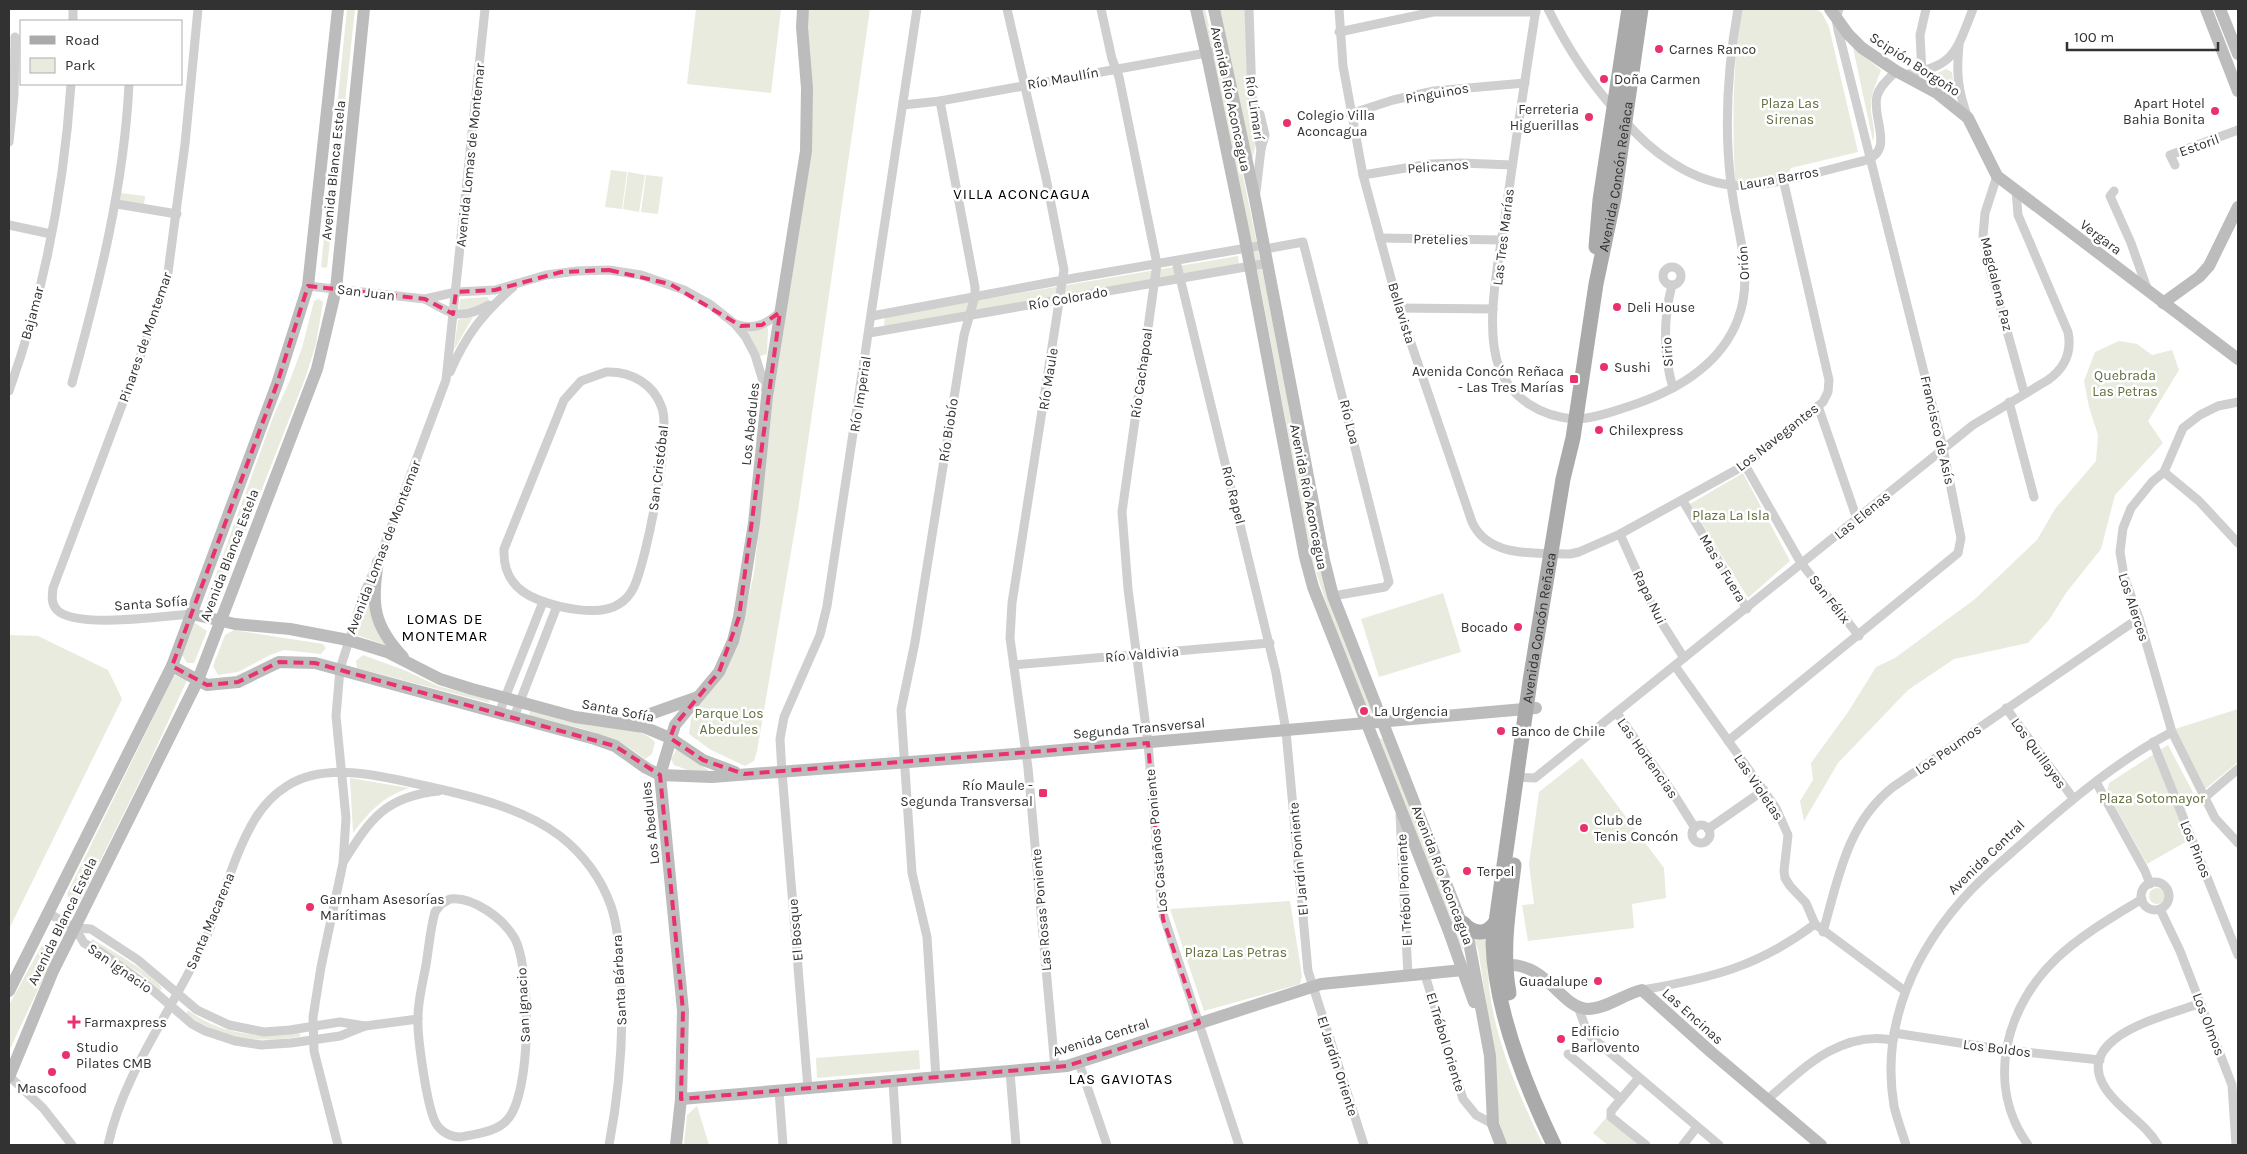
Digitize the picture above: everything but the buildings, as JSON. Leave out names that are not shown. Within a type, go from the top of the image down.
[{"type":"main road","name":"Avenida Concón Reñaca","points":[[1596,284],[1599,207],[1629,9]]},
{"type":"main road","name":"Avenida Concón Reñaca","points":[[1500,966],[1495,923],[1521,777],[1556,554],[1572,473],[1576,419],[1596,284],[1612,205],[1641,9]]},
{"type":"main road","name":"Avenida Concón Reñaca","points":[[1500,966],[1506,927],[1521,777]]},
{"type":"main road","points":[[1463,923],[1472,931],[1482,933],[1491,929],[1495,923]]},
{"type":"main road","points":[[1500,966],[1520,1065],[1554,1145]]},
{"type":"street","name":"Pinares de Montemar","points":[[52,594],[162,299],[177,214],[198,9]]},
{"type":"street","name":"Avenida Blanca Estela","points":[[9,990],[172,666],[278,384],[308,286],[338,9]]},
{"type":"street","name":"Avenida Blanca Estela","points":[[9,1076],[53,971],[198,680],[317,369],[336,289],[364,9]]},
{"type":"street","name":"Avenida Lomas de Montemar","points":[[338,1145],[314,1051],[314,1026],[320,967],[342,863],[346,818],[343,772],[336,716],[340,669],[364,593],[378,562],[446,380],[485,9]]},
{"type":"street","name":"Los Abedules","points":[[676,1145],[681,1099],[683,1011],[660,775],[675,725],[719,672],[733,640],[739,617],[754,523],[767,397],[808,135],[807,88],[802,27],[803,9]]},
{"type":"street","name":"Río Imperial","points":[[782,772],[780,739],[784,717],[820,634],[827,606],[917,9]]},
{"type":"street","name":"Río Maule","points":[[1007,9],[1048,187],[1064,270],[1012,603],[1010,638],[1027,753]]},
{"type":"street","name":"Río Cachapoal","points":[[1101,9],[1116,68],[1157,264],[1122,512],[1136,655],[1148,743]]},
{"type":"street","name":"Avenida Río Aconcagua","points":[[1196,9],[1207,52],[1250,266],[1309,572],[1324,620],[1399,805],[1469,969]]},
{"type":"street","name":"Avenida Río Aconcagua","points":[[1214,9],[1256,199],[1324,560],[1333,596],[1463,923],[1469,969]]},
{"type":"street","name":"Río Limarí","points":[[1249,9],[1252,97],[1261,150],[1256,199]]},
{"type":"street","name":"Bellavista","points":[[1339,9],[1350,114],[1363,175],[1399,308],[1475,529],[1484,539],[1497,548],[1556,554]]},
{"type":"street","name":"Laura Barros","points":[[1548,9],[1580,66],[1600,94],[1649,146],[1673,163],[1701,177],[1731,186],[1783,179],[1870,160]]},
{"type":"street","name":"Orión","points":[[1576,419],[1627,408],[1673,388],[1695,376],[1714,359],[1729,339],[1740,311],[1744,294],[1745,270],[1743,247],[1731,186],[1729,109],[1731,62],[1738,9]]},
{"type":"street","points":[[1922,72],[1920,35],[1926,9]]},
{"type":"street","points":[[1968,118],[1957,81],[1960,43],[1973,9]]},
{"type":"street","points":[[2206,9],[2238,91]]},
{"type":"street","points":[[2220,9],[2238,54]]},
{"type":"street","points":[[1340,32],[1433,10],[1536,10]]},
{"type":"street","name":"Las Tres Marías","points":[[1536,10],[1512,165],[1493,309],[1492,334],[1495,355],[1501,374],[1512,390],[1536,409],[1556,416],[1576,419]]},
{"type":"street","name":"Scipión Borgoño","points":[[1835,12],[1862,48],[1900,73],[1936,93],[1968,118]]},
{"type":"street","name":"Francisco de Asís","points":[[1728,742],[1958,553],[1961,538],[1944,448],[1870,160],[1835,12]]},
{"type":"street","points":[[9,142],[14,95],[15,37]]},
{"type":"street","points":[[1870,160],[1881,143],[1876,108],[1877,96],[1883,85],[1900,73],[1922,72],[1943,64],[1960,43]]},
{"type":"street","name":"Río Maullín","points":[[903,105],[1223,50]]},
{"type":"street","name":"Pinguinos","points":[[1350,114],[1393,100],[1434,90],[1525,82]]},
{"type":"street","name":"Bajamar","points":[[9,391],[36,300],[52,234],[65,148],[71,85]]},
{"type":"street","points":[[72,383],[100,279],[117,204],[126,130],[129,85]]},
{"type":"street","name":"Río Biobío","points":[[936,1078],[927,937],[912,873],[902,710],[915,642],[964,335],[975,296],[940,100]]},
{"type":"street","name":"Vergara","points":[[1968,118],[1997,176],[2238,359]]},
{"type":"street","name":"Estoril","points":[[2175,165],[2170,155],[2238,130]]},
{"type":"street","name":"Pelicanos","points":[[1363,175],[1430,164],[1512,165]]},
{"type":"street","name":"Magdalena Paz","points":[[1997,176],[1985,213],[1983,236],[1990,270],[2024,392]]},
{"type":"street","name":"Los Navegantes","points":[[1556,554],[1579,552],[1620,534],[1745,465],[1818,406],[1828,392],[1829,380],[1783,179]]},
{"type":"street","name":"Las Elenas","points":[[1521,777],[1535,778],[1973,425],[2024,392],[2048,380],[2059,371],[2066,359],[2070,338],[2018,215],[2016,191]]},
{"type":"street","points":[[2114,191],[2110,196],[2131,243],[2148,291]]},
{"type":"street","points":[[117,204],[177,214]]},
{"type":"street","points":[[2163,302],[2199,276],[2209,266],[2238,207]]},
{"type":"street","points":[[9,225],[52,234]]},
{"type":"street","name":"Pretelies","points":[[1380,238],[1502,240]]},
{"type":"street","name":"Río Loa","points":[[1265,247],[1303,242],[1389,582],[1385,587],[1333,596]]},
{"type":"street","name":"Río Colorado","points":[[872,316],[1063,280],[1265,247]]},
{"type":"street","name":"Río Rapel","points":[[1176,261],[1270,643],[1286,731]]},
{"type":"street","name":"Río Colorado","points":[[869,333],[1268,263]]},
{"type":"street","name":"San Juan","points":[[308,286],[425,299],[456,292],[474,292],[515,285],[569,271],[625,272],[656,279],[684,290],[711,305],[735,324],[745,336],[755,355],[767,397]]},
{"type":"street","name":"San Juan","points":[[446,380],[472,329],[496,302],[515,285]]},
{"type":"street","name":"Sirio","points":[[1672,285],[1669,296],[1665,337],[1666,362],[1673,388]]},
{"type":"street","name":"San Juan","points":[[425,299],[453,314],[468,314],[496,302]]},
{"type":"street","points":[[1399,308],[1493,309]]},
{"type":"street","points":[[735,324],[752,327],[762,325],[771,321],[780,312]]},
{"type":"street","name":"San Cristóbal","points":[[606,372],[624,373],[640,380],[653,391],[662,407],[665,424],[656,495],[640,568],[631,592],[614,607],[592,611],[557,606],[520,592],[510,580],[504,557],[506,541],[568,393],[589,376],[606,372]]},
{"type":"street","points":[[2009,402],[2034,497]]},
{"type":"street","name":"Los Alerces","points":[[2238,402],[2218,406],[2200,415],[2183,428],[2164,472],[2152,482],[2131,508],[2121,536],[2120,552],[2121,568],[2139,618],[2172,732],[2204,798],[2223,828],[2238,844]]},
{"type":"street","points":[[1818,406],[1857,519]]},
{"type":"street","name":"San Félix","points":[[1745,465],[1801,563],[1859,636]]},
{"type":"street","points":[[2164,472],[2199,501],[2238,543]]},
{"type":"street","name":"Mas a Fuera","points":[[1682,501],[1747,608]]},
{"type":"street","name":"Rapa Nui","points":[[1620,534],[1655,612],[1684,658]]},
{"type":"street","points":[[378,562],[373,595],[378,617],[394,647],[408,662]]},
{"type":"street","name":"Santa Sofía","points":[[52,594],[54,606],[60,613],[92,619],[126,620],[192,614],[235,624],[290,629],[348,640],[387,652],[440,678],[505,698],[575,717],[644,727],[670,738],[703,760],[718,767],[744,774]]},
{"type":"street","points":[[499,713],[543,602]]},
{"type":"street","points":[[514,717],[557,606]]},
{"type":"street","name":"Los Peumos","points":[[1823,932],[1849,844],[1870,808],[1893,787],[2139,618]]},
{"type":"street","name":"Río Valdivia","points":[[1014,665],[1270,643]]},
{"type":"street","points":[[172,666],[208,685],[232,683],[279,662],[315,663],[616,746],[646,768],[660,775],[712,777],[744,774]]},
{"type":"street","name":"Las Violetas","points":[[1675,666],[1776,808],[1788,835],[1785,878],[1806,903],[1814,924],[1905,991]]},
{"type":"street","points":[[623,724],[698,697]]},
{"type":"street","name":"Los Quillayes","points":[[2006,708],[2073,798]]},
{"type":"street","name":"Segunda Transversal","points":[[744,774],[1027,753],[1531,709]]},
{"type":"street","name":"Las Hortencias","points":[[1616,713],[1673,793],[1695,828],[1694,838],[1700,843],[1709,839],[1708,828],[1764,790]]},
{"type":"street","name":"El Jardín Poniente","points":[[1286,731],[1308,971],[1313,987]]},
{"type":"street","name":"Avenida Central","points":[[1906,1145],[1894,1107],[1892,1076],[1893,1037],[1905,991],[1929,941],[1972,889],[2073,798],[2126,759],[2172,732]]},
{"type":"street","name":"Los Pinos","points":[[2153,742],[2238,955]]},
{"type":"street","name":"Los Castaños Poniente","points":[[1148,743],[1163,919],[1239,1145]]},
{"type":"street","name":"Las Rosas Poniente","points":[[1027,753],[1055,1068]]},
{"type":"street","points":[[2204,798],[2238,769]]},
{"type":"street","name":"Santa Bárbara","points":[[343,772],[400,780],[446,790],[502,808],[546,827],[581,856],[605,892],[618,934],[622,989],[619,1074],[609,1145]]},
{"type":"street","name":"Santa Macarena","points":[[108,1145],[127,1085],[204,943],[218,910],[229,876],[251,826],[260,812],[278,792],[297,780],[317,773],[343,772]]},
{"type":"street","name":"El Bosque","points":[[782,772],[808,1089]]},
{"type":"street","points":[[2096,782],[2145,871],[2150,884]]},
{"type":"street","name":"Santa Bárbara","points":[[342,863],[359,837],[381,811],[402,799],[416,794],[446,790]]},
{"type":"street","name":"El Trébol Poniente","points":[[1399,805],[1408,976]]},
{"type":"street","points":[[1695,828],[1702,826],[1708,828]]},
{"type":"street","points":[[2150,884],[2162,885],[2168,891],[2168,900],[2160,909],[2148,909],[2142,899],[2143,890],[2150,884]]},
{"type":"street","name":"San Ignacio","points":[[450,899],[460,899],[494,915],[516,941],[523,974],[526,1016],[525,1057],[516,1106],[502,1125],[488,1132],[460,1137],[447,1134],[437,1126],[428,1097],[418,1018],[433,918],[437,908],[450,899]]},
{"type":"street","points":[[2028,1145],[2015,1125],[2006,1098],[2004,1075],[2006,1050],[2012,1030],[2026,998],[2051,965],[2079,941],[2142,899]]},
{"type":"street","name":"Los Olmos","points":[[2160,909],[2201,1003],[2232,1084],[2236,1145]]},
{"type":"street","name":"San Ignacio","points":[[48,913],[75,928],[91,929],[138,960],[177,994],[207,1016],[240,1028],[277,1031],[340,1022],[365,1026]]},
{"type":"street","points":[[1642,990],[1712,976],[1745,965],[1777,950],[1814,924]]},
{"type":"street","name":"San Ignacio","points":[[75,928],[84,943],[120,965],[192,1024],[205,1031],[235,1041],[273,1045],[314,1040],[340,1036],[365,1026],[418,1018]]},
{"type":"street","points":[[1500,966],[1520,965],[1533,970],[1578,1007],[1588,1034],[1638,1079],[1719,1145]]},
{"type":"street","points":[[1469,969],[1491,1069],[1493,1124],[1501,1145]]},
{"type":"street","name":"Avenida Central","points":[[681,1099],[1055,1068],[1079,1063],[1321,984],[1425,975],[1469,969]]},
{"type":"street","name":"El Trébol Oriente","points":[[1425,975],[1463,1099],[1476,1115],[1493,1124]]},
{"type":"street","name":"El Jardín Oriente","points":[[1313,987],[1364,1145]]},
{"type":"street","name":"Las Encinas","points":[[1578,1007],[1593,1008],[1630,992],[1642,990],[1711,1052],[1821,1145]]},
{"type":"street","points":[[2158,1145],[2150,1132],[2112,1097],[2102,1080],[2100,1060],[2108,1043],[2122,1033],[2201,1003]]},
{"type":"street","name":"Los Boldos","points":[[1767,1100],[1832,1048],[1859,1040],[1893,1037],[2100,1060]]},
{"type":"street","points":[[1568,1054],[1622,1099]]},
{"type":"street","points":[[1079,1063],[1106,1145]]},
{"type":"street","points":[[1010,1072],[1016,1145]]},
{"type":"street","points":[[9,1076],[43,1108],[72,1145]]},
{"type":"street","points":[[1638,1079],[1611,1111],[1611,1117],[1646,1145]]},
{"type":"street","points":[[893,1082],[897,1145]]},
{"type":"street","points":[[779,1091],[783,1145]]},
{"type":"street","points":[[1682,1145],[1697,1127]]},
{"type":"highlighted area","points":[[609,270],[670,284],[741,326],[762,325],[780,312],[739,617],[719,672],[675,725],[670,738],[703,760],[744,774],[1148,743],[1163,919],[1199,1023],[1067,1066],[681,1099],[683,1011],[660,775],[615,746],[315,663],[279,662],[238,682],[207,685],[172,666],[277,384],[308,286],[425,299],[453,314],[456,292],[495,290],[561,272]]},
{"type":"green space","points":[[347,9],[355,9],[327,268],[321,267]]},
{"type":"green space","points":[[696,9],[781,9],[771,93],[687,84]]},
{"type":"green space","name":"Parque Los Abedules","points":[[808,9],[870,9],[798,511],[757,751],[754,761],[745,766],[711,750],[689,734],[691,719],[744,618],[754,573],[773,398],[811,152],[812,88],[807,27]]},
{"type":"green space","points":[[1201,9],[1205,9],[1237,147],[1318,563],[1330,601],[1376,713],[1368,713],[1332,620],[1312,560],[1256,264]]},
{"type":"green space","points":[[1220,9],[1246,9],[1257,142],[1251,162]]},
{"type":"green space","name":"Plaza Las Sirenas","points":[[1741,9],[1816,9],[1822,13],[1829,27],[1858,152],[1791,168],[1788,174],[1783,176],[1735,182],[1734,95]]},
{"type":"green space","points":[[1853,48],[1881,70],[1871,100],[1873,141]]},
{"type":"green space","points":[[1946,69],[1952,72],[1954,90],[1949,95],[1929,82],[1932,76]]},
{"type":"green space","points":[[611,170],[627,172],[622,209],[605,207]]},
{"type":"green space","points":[[628,172],[645,175],[639,212],[623,209]]},
{"type":"green space","points":[[646,175],[663,177],[658,214],[641,212]]},
{"type":"green space","points":[[121,193],[145,196],[144,205],[120,200]]},
{"type":"green space","points":[[1238,256],[1239,265],[884,326],[885,316]]},
{"type":"green space","points":[[487,297],[489,300],[479,306],[459,310],[460,299]]},
{"type":"green space","points":[[319,299],[323,302],[316,344],[306,376],[216,607],[212,608],[206,602],[273,417],[302,348],[314,301]]},
{"type":"green space","points":[[473,317],[454,350],[458,320]]},
{"type":"green space","points":[[766,326],[768,329],[767,354],[760,356],[747,330]]},
{"type":"green space","name":"Quebrada Las Petras","points":[[2119,341],[2137,344],[2152,355],[2172,350],[2179,370],[2148,421],[2163,443],[2115,495],[2101,549],[2066,593],[2049,620],[2028,643],[1954,659],[1908,690],[1838,763],[1804,821],[1800,801],[1813,780],[1811,763],[1848,712],[1876,667],[1895,658],[1975,599],[2037,540],[2055,509],[2096,461],[2098,435],[2089,407],[2084,381],[2095,352]]},
{"type":"green space","name":"Plaza La Isla","points":[[1743,473],[1790,561],[1748,598],[1690,504]]},
{"type":"green space","points":[[1443,593],[1461,652],[1379,677],[1361,619]]},
{"type":"green space","points":[[370,595],[391,647],[357,635]]},
{"type":"green space","points":[[195,623],[207,631],[194,663],[187,663],[182,655]]},
{"type":"green space","points":[[234,630],[323,644],[326,648],[321,654],[284,650],[270,655],[238,672],[218,675],[213,666],[225,635]]},
{"type":"green space","points":[[9,635],[38,636],[108,670],[122,699],[9,929]]},
{"type":"green space","points":[[363,655],[404,670],[438,686],[488,699],[490,703],[357,668],[356,661]]},
{"type":"green space","points":[[174,675],[187,680],[150,761],[80,901],[71,902],[67,894]]},
{"type":"green space","points":[[2238,709],[2238,762],[2204,790],[2175,729]]},
{"type":"green space","points":[[530,710],[576,723],[640,732],[655,742],[652,754],[645,759],[619,742],[590,731],[529,715]]},
{"type":"green space","points":[[1379,738],[1384,739],[1465,947],[1463,949],[1458,945]]},
{"type":"green space","name":"Plaza Sotomayor","points":[[2168,745],[2198,802],[2185,809],[2190,822],[2183,827],[2189,840],[2147,864],[2107,792],[2109,783]]},
{"type":"green space","points":[[677,749],[708,770],[709,773],[693,772],[674,765],[671,759]]},
{"type":"green space","name":"Club de Tenis Concón","points":[[1582,758],[1664,868],[1666,898],[1632,904],[1634,928],[1528,941],[1522,905],[1534,904],[1529,864],[1539,792]]},
{"type":"green space","points":[[350,778],[409,788],[391,796],[377,806],[353,833]]},
{"type":"green space","points":[[2157,888],[2165,896],[2157,904],[2149,896]]},
{"type":"green space","name":"Plaza Las Petras","points":[[1290,901],[1302,976],[1300,984],[1204,1011],[1170,909]]},
{"type":"green space","points":[[1473,938],[1488,938],[1487,965],[1495,1019],[1510,1071],[1543,1145],[1506,1145],[1497,1115],[1493,1046],[1478,949]]},
{"type":"green space","points":[[92,939],[141,969],[158,983],[162,989],[160,990],[141,974],[90,942]]},
{"type":"green space","points":[[50,944],[56,951],[9,1051],[9,1005],[42,945]]},
{"type":"green space","points":[[187,1011],[215,1026],[242,1033],[270,1035],[299,1033],[301,1035],[299,1037],[269,1040],[240,1037],[226,1034],[200,1023],[187,1014]]},
{"type":"green space","points":[[919,1050],[920,1069],[817,1078],[816,1058]]},
{"type":"green space","points":[[697,1106],[709,1145],[684,1145],[687,1115]]},
{"type":"green space","points":[[1607,1117],[1641,1145],[1608,1145],[1593,1133]]},
{"type":"place","name":"Carnes Ranco","points":[[1659,49]]},
{"type":"place","name":"Doña Carmen","points":[[1604,79]]},
{"type":"place","name":"Apart Hotel Bahia Bonita","points":[[2215,111]]},
{"type":"place","name":"Ferreteria Higuerillas","points":[[1589,117]]},
{"type":"place","name":"Colegio Villa Aconcagua","points":[[1287,123]]},
{"type":"place","name":"Deli House","points":[[1617,307]]},
{"type":"place","name":"Sushi","points":[[1604,367]]},
{"type":"place","name":"Avenida Concón Reñaca - Las Tres Marías","points":[[1574,379]]},
{"type":"place","name":"Chilexpress","points":[[1599,430]]},
{"type":"place","name":"Bocado","points":[[1518,627]]},
{"type":"place","name":"La Urgencia","points":[[1364,711]]},
{"type":"place","name":"Banco de Chile","points":[[1501,731]]},
{"type":"place","name":"Río Maule - Segunda Transversal","points":[[1043,793]]},
{"type":"place","name":"Club de Tenis Concón","points":[[1584,828]]},
{"type":"place","name":"Terpel","points":[[1467,871]]},
{"type":"place","name":"Garnham Asesorías Marítimas","points":[[310,907]]},
{"type":"place","name":"Guadalupe","points":[[1598,981]]},
{"type":"place","name":"Farmaxpress","points":[[74,1022]]},
{"type":"place","name":"Edificio Barlovento","points":[[1561,1039]]},
{"type":"place","name":"Studio Pilates CMB","points":[[66,1055]]},
{"type":"place","name":"Mascofood","points":[[52,1072]]},
{"type":"district","name":"VILLA ACONCAGUA","points":[[1022,194]]},
{"type":"district","name":"LOMAS DE MONTEMAR","points":[[445,628]]},
{"type":"district","name":"LAS GAVIOTAS","points":[[1121,1079]]}]
